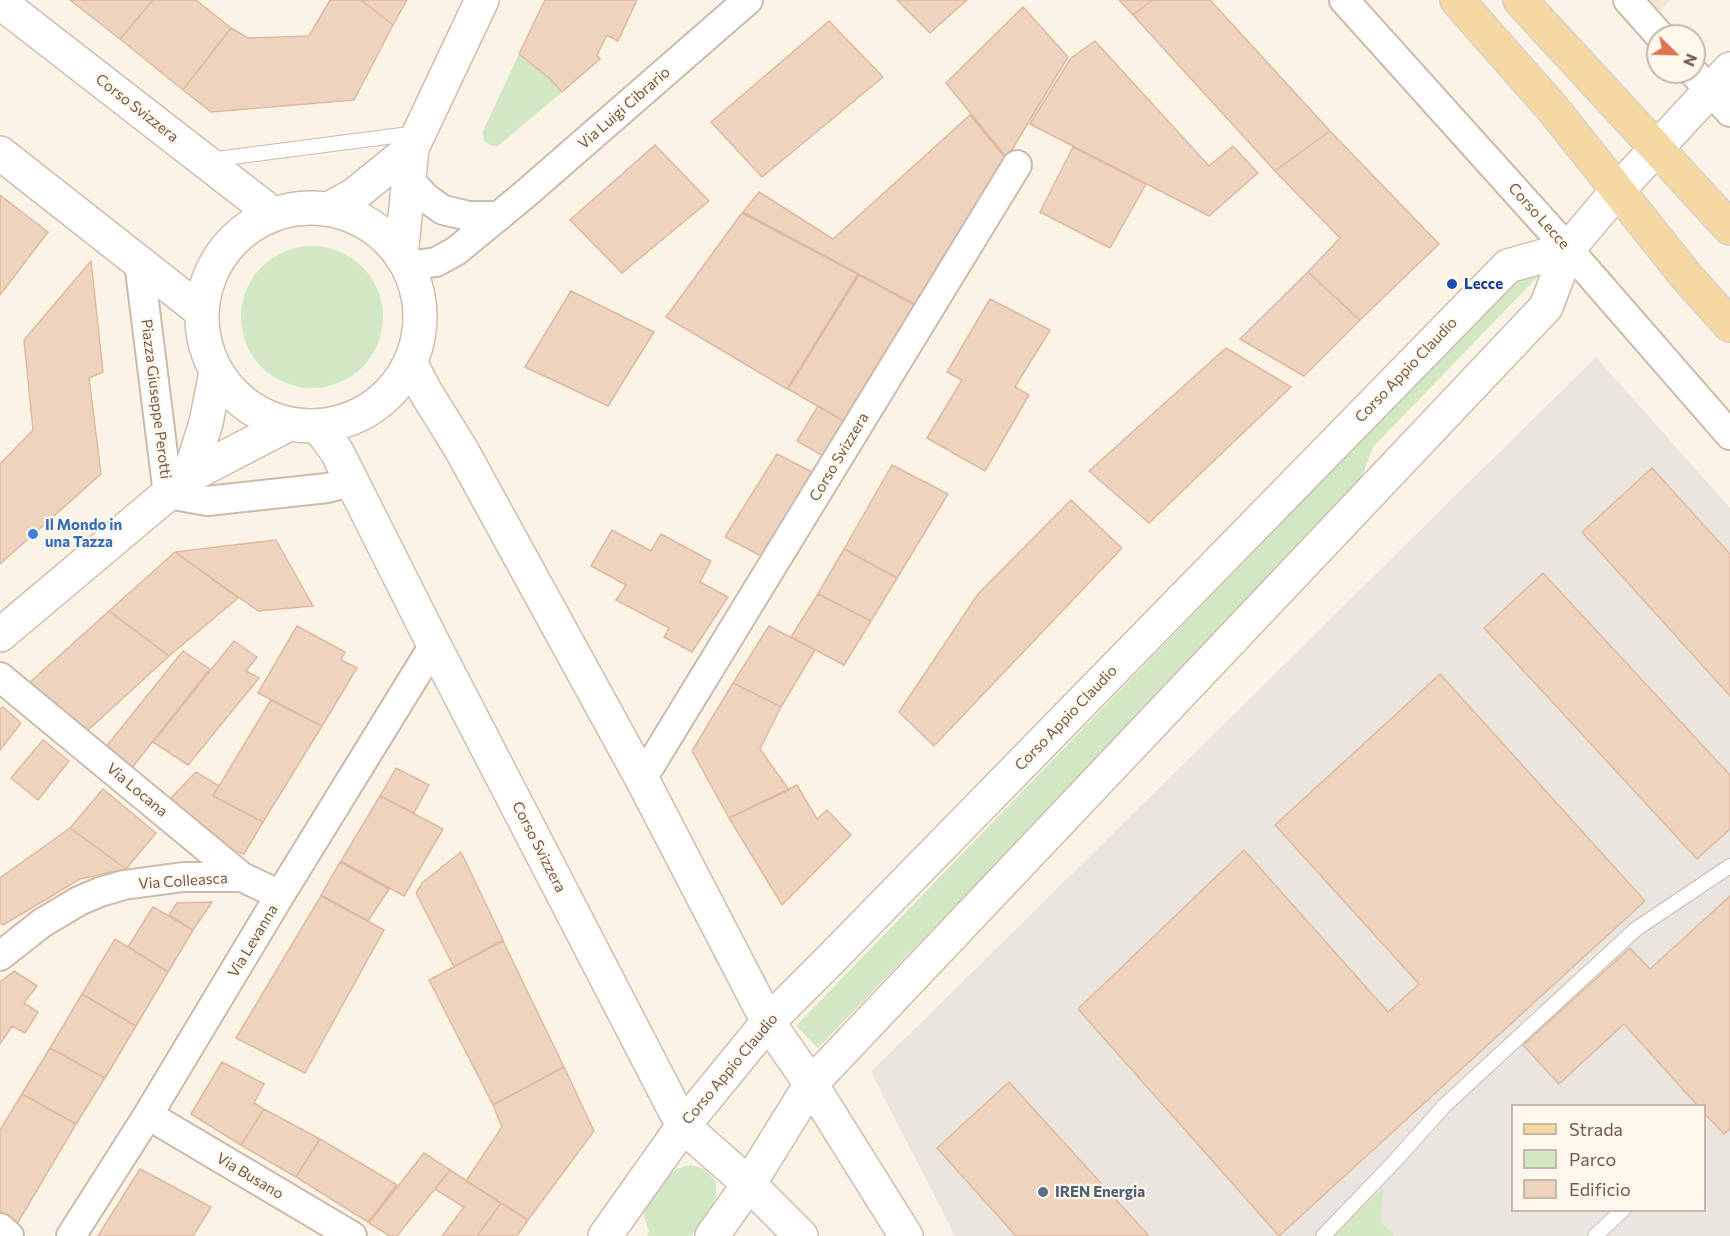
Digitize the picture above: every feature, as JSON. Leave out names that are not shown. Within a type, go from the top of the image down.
[{"type":"main road","points":[[1457,0],[1553,109],[1686,276],[1730,326]]},
{"type":"main road","points":[[1520,0],[1730,228]]},
{"type":"street","points":[[404,261],[413,153],[482,0]]},
{"type":"street","name":"Via Luigi Cibrario","points":[[404,261],[436,262],[456,251],[748,0]]},
{"type":"street","name":"Corso Lecce","points":[[1344,0],[1568,249],[1730,435]]},
{"type":"street","points":[[1628,0],[1649,24]]},
{"type":"street","name":"Corso Svizzera","points":[[0,2],[273,214]]},
{"type":"street","points":[[712,1236],[811,1084],[1546,307],[1568,249],[1617,191],[1716,86]]},
{"type":"street","points":[[0,153],[201,311]]},
{"type":"street","points":[[329,209],[354,195],[413,153]]},
{"type":"street","points":[[413,153],[426,198],[443,210],[469,216],[499,216]]},
{"type":"street","name":"Corso Svizzera","points":[[642,779],[1017,165]]},
{"type":"street","points":[[0,635],[178,485],[304,425],[347,420],[373,406],[394,387],[410,362],[417,338],[420,314],[416,289],[404,261],[382,234],[357,218],[329,209],[301,208],[273,214],[245,229],[223,252],[208,280],[201,311],[204,342],[216,372],[236,396],[261,414],[304,425]]},
{"type":"street","name":"Corso Appio Claudio","points":[[605,1236],[683,1126],[768,1022],[1508,266],[1568,249]]},
{"type":"street","name":"Piazza Giuseppe Perotti","points":[[139,262],[178,485],[207,501],[327,488],[353,481]]},
{"type":"street","points":[[410,362],[642,779],[768,1022],[811,1084],[906,1236]]},
{"type":"street","points":[[178,485],[206,423],[216,372]]},
{"type":"street","name":"Corso Svizzera","points":[[304,425],[338,452],[434,645],[683,1126],[748,1184],[801,1236]]},
{"type":"street","name":"Via Levanna","points":[[71,1236],[148,1115],[434,645]]},
{"type":"street","name":"Via Locana","points":[[0,677],[242,877],[280,896]]},
{"type":"street","name":"Via Colleasca","points":[[0,956],[42,923],[100,892],[124,885],[183,877],[242,877]]},
{"type":"street","name":"Via Busano","points":[[148,1115],[351,1236]]},
{"type":"street","points":[[0,1228],[9,1236]]},
{"type":"lane","points":[[204,161],[413,153]]},
{"type":"lane","points":[[1323,1236],[1445,1105],[1636,929],[1730,866]]},
{"type":"lane","points":[[1595,1236],[1621,1212]]},
{"type":"shaded area","points":[[1629,0],[1670,0],[1648,23]]},
{"type":"shaded area","name":"IREN Energia","points":[[1596,357],[1730,508],[1730,1236],[955,1236],[871,1072]]},
{"type":"green space","points":[[519,54],[549,78],[562,92],[498,146],[490,145],[484,140],[483,131]]},
{"type":"green space","points":[[312,246],[339,252],[362,267],[377,290],[383,317],[377,344],[362,367],[339,382],[312,388],[285,382],[262,367],[247,344],[241,317],[247,290],[262,267],[285,252]]},
{"type":"green space","points":[[1536,259],[1546,268],[1373,447],[1358,488],[818,1048],[796,1026]]},
{"type":"green space","points":[[690,1165],[705,1169],[716,1182],[716,1196],[709,1211],[691,1236],[646,1236],[649,1232],[643,1212],[665,1180],[676,1169]]},
{"type":"green space","points":[[1383,1188],[1381,1222],[1394,1236],[1330,1236]]},
{"type":"building","points":[[70,0],[153,0],[120,39]]},
{"type":"building","points":[[153,0],[196,0],[231,28],[183,90],[120,39]]},
{"type":"building","points":[[330,0],[361,0],[393,25],[354,100],[211,112],[183,90],[231,28],[248,38],[309,36]]},
{"type":"building","points":[[361,0],[407,0],[393,25]]},
{"type":"building","points":[[545,0],[637,0],[618,41],[607,35],[597,55],[600,59],[562,92],[549,78],[519,54]]},
{"type":"building","points":[[897,0],[967,0],[930,33]]},
{"type":"building","points":[[1119,0],[1153,0],[1133,15]]},
{"type":"building","points":[[1153,0],[1210,0],[1330,131],[1275,171],[1133,15]]},
{"type":"building","points":[[1023,7],[1068,57],[1007,158],[946,83]]},
{"type":"building","points":[[829,21],[883,77],[762,177],[711,122]]},
{"type":"building","points":[[1095,41],[1209,166],[1233,146],[1258,173],[1209,216],[1030,124],[1071,58]]},
{"type":"building","points":[[970,115],[1006,159],[920,307],[743,212],[759,192],[833,239]]},
{"type":"building","points":[[1330,131],[1439,244],[1360,320],[1308,272],[1340,238],[1275,171]]},
{"type":"building","points":[[655,145],[709,201],[622,273],[570,220]]},
{"type":"building","points":[[1073,147],[1146,184],[1110,248],[1040,212]]},
{"type":"building","points":[[0,195],[48,232],[0,295]]},
{"type":"building","points":[[742,213],[858,274],[787,389],[666,317]]},
{"type":"building","points":[[91,261],[103,372],[89,378],[101,474],[0,564],[0,464],[33,430],[24,340]]},
{"type":"building","points":[[1308,272],[1360,320],[1304,376],[1240,339]]},
{"type":"building","points":[[859,275],[920,308],[849,424],[788,389]]},
{"type":"building","points":[[571,291],[654,332],[608,406],[525,367]]},
{"type":"building","points":[[990,299],[1050,330],[1015,387],[1029,395],[985,471],[927,438],[962,380],[947,372]]},
{"type":"building","points":[[1226,348],[1291,387],[1149,523],[1089,471]]},
{"type":"building","points":[[818,406],[849,424],[827,458],[797,441]]},
{"type":"building","points":[[777,454],[818,475],[767,559],[725,537]]},
{"type":"building","points":[[892,465],[948,494],[897,578],[844,549]]},
{"type":"building","points":[[1652,468],[1730,554],[1730,696],[1582,532]]},
{"type":"building","points":[[1071,500],[1122,548],[934,746],[899,712],[978,594]]},
{"type":"building","points":[[612,530],[651,551],[661,534],[711,561],[700,582],[728,597],[692,652],[664,637],[669,628],[616,600],[626,585],[591,566]]},
{"type":"building","points":[[276,540],[313,606],[258,611],[175,552]]},
{"type":"building","points":[[844,549],[897,578],[871,621],[818,594]]},
{"type":"building","points":[[175,552],[238,598],[169,656],[109,611]]},
{"type":"building","points":[[1543,573],[1730,775],[1730,829],[1697,859],[1484,628]]},
{"type":"building","points":[[818,594],[871,621],[844,665],[791,637]]},
{"type":"building","points":[[109,611],[169,656],[86,732],[29,683]]},
{"type":"building","points":[[297,626],[345,652],[341,660],[357,668],[322,726],[258,693]]},
{"type":"building","points":[[769,626],[815,650],[781,707],[733,683]]},
{"type":"building","points":[[234,641],[257,657],[246,671],[259,678],[188,765],[153,742]]},
{"type":"building","points":[[183,651],[210,669],[131,769],[105,748]]},
{"type":"building","points":[[1440,674],[1645,901],[1279,1236],[1078,1009],[1244,850],[1388,1012],[1419,984],[1275,825]]},
{"type":"building","points":[[733,683],[781,707],[760,749],[789,790],[729,818],[692,751]]},
{"type":"building","points":[[271,700],[322,726],[263,822],[213,796]]},
{"type":"building","points":[[3,707],[21,723],[0,750],[0,709]]},
{"type":"building","points":[[43,740],[69,761],[38,800],[11,778]]},
{"type":"building","points":[[396,768],[429,785],[414,813],[380,796]]},
{"type":"building","points":[[196,772],[219,786],[213,796],[263,822],[244,854],[222,847],[168,801]]},
{"type":"building","points":[[797,785],[817,819],[827,810],[851,835],[782,905],[729,818]]},
{"type":"building","points":[[103,789],[156,833],[126,869],[70,828]]},
{"type":"building","points":[[380,796],[443,829],[404,896],[341,861]]},
{"type":"building","points":[[70,828],[126,869],[80,879],[3,925],[0,923],[0,878]]},
{"type":"building","points":[[461,852],[503,940],[454,967],[416,893],[423,882]]},
{"type":"building","points":[[340,862],[389,889],[368,921],[321,895]]},
{"type":"building","points":[[321,896],[384,930],[305,1073],[236,1038]]},
{"type":"building","points":[[1730,896],[1730,1129],[1724,1134],[1706,1115],[1706,1104],[1696,1104],[1624,1024],[1559,1084],[1523,1045],[1630,948],[1650,969]]},
{"type":"building","points":[[212,902],[193,930],[169,915],[177,903]]},
{"type":"building","points":[[153,907],[193,930],[168,972],[128,947]]},
{"type":"building","points":[[115,939],[168,972],[136,1026],[82,994]]},
{"type":"building","points":[[503,941],[564,1067],[493,1105],[429,980]]},
{"type":"building","points":[[14,971],[37,986],[24,1003],[38,1012],[25,1033],[12,1026],[0,1044],[0,982]]},
{"type":"building","points":[[82,994],[136,1026],[105,1078],[50,1048]]},
{"type":"building","points":[[50,1048],[105,1078],[76,1124],[22,1094]]},
{"type":"building","points":[[222,1062],[264,1084],[254,1103],[264,1109],[241,1145],[191,1114]]},
{"type":"building","points":[[564,1067],[594,1131],[528,1220],[466,1181],[502,1127],[493,1105]]},
{"type":"building","name":"IREN Energia","points":[[1009,1082],[1149,1236],[1016,1236],[937,1148]]},
{"type":"building","points":[[22,1094],[76,1124],[17,1224],[0,1211],[0,1130]]},
{"type":"building","points":[[264,1109],[320,1139],[296,1177],[241,1145]]},
{"type":"building","points":[[320,1139],[397,1185],[368,1222],[296,1177]]},
{"type":"building","points":[[424,1153],[450,1170],[397,1236],[390,1236],[369,1223]]},
{"type":"building","points":[[140,1169],[211,1207],[193,1236],[98,1236]]},
{"type":"building","points":[[450,1170],[501,1203],[477,1236],[442,1236],[464,1207],[435,1189]]},
{"type":"building","points":[[501,1203],[528,1220],[517,1236],[477,1236]]},
{"type":"place","name":"Lecce","points":[[1452,284]]},
{"type":"place","name":"Il Mondo in una Tazza","points":[[33,534]]},
{"type":"place","name":"IREN Energia","points":[[1043,1192]]}]
